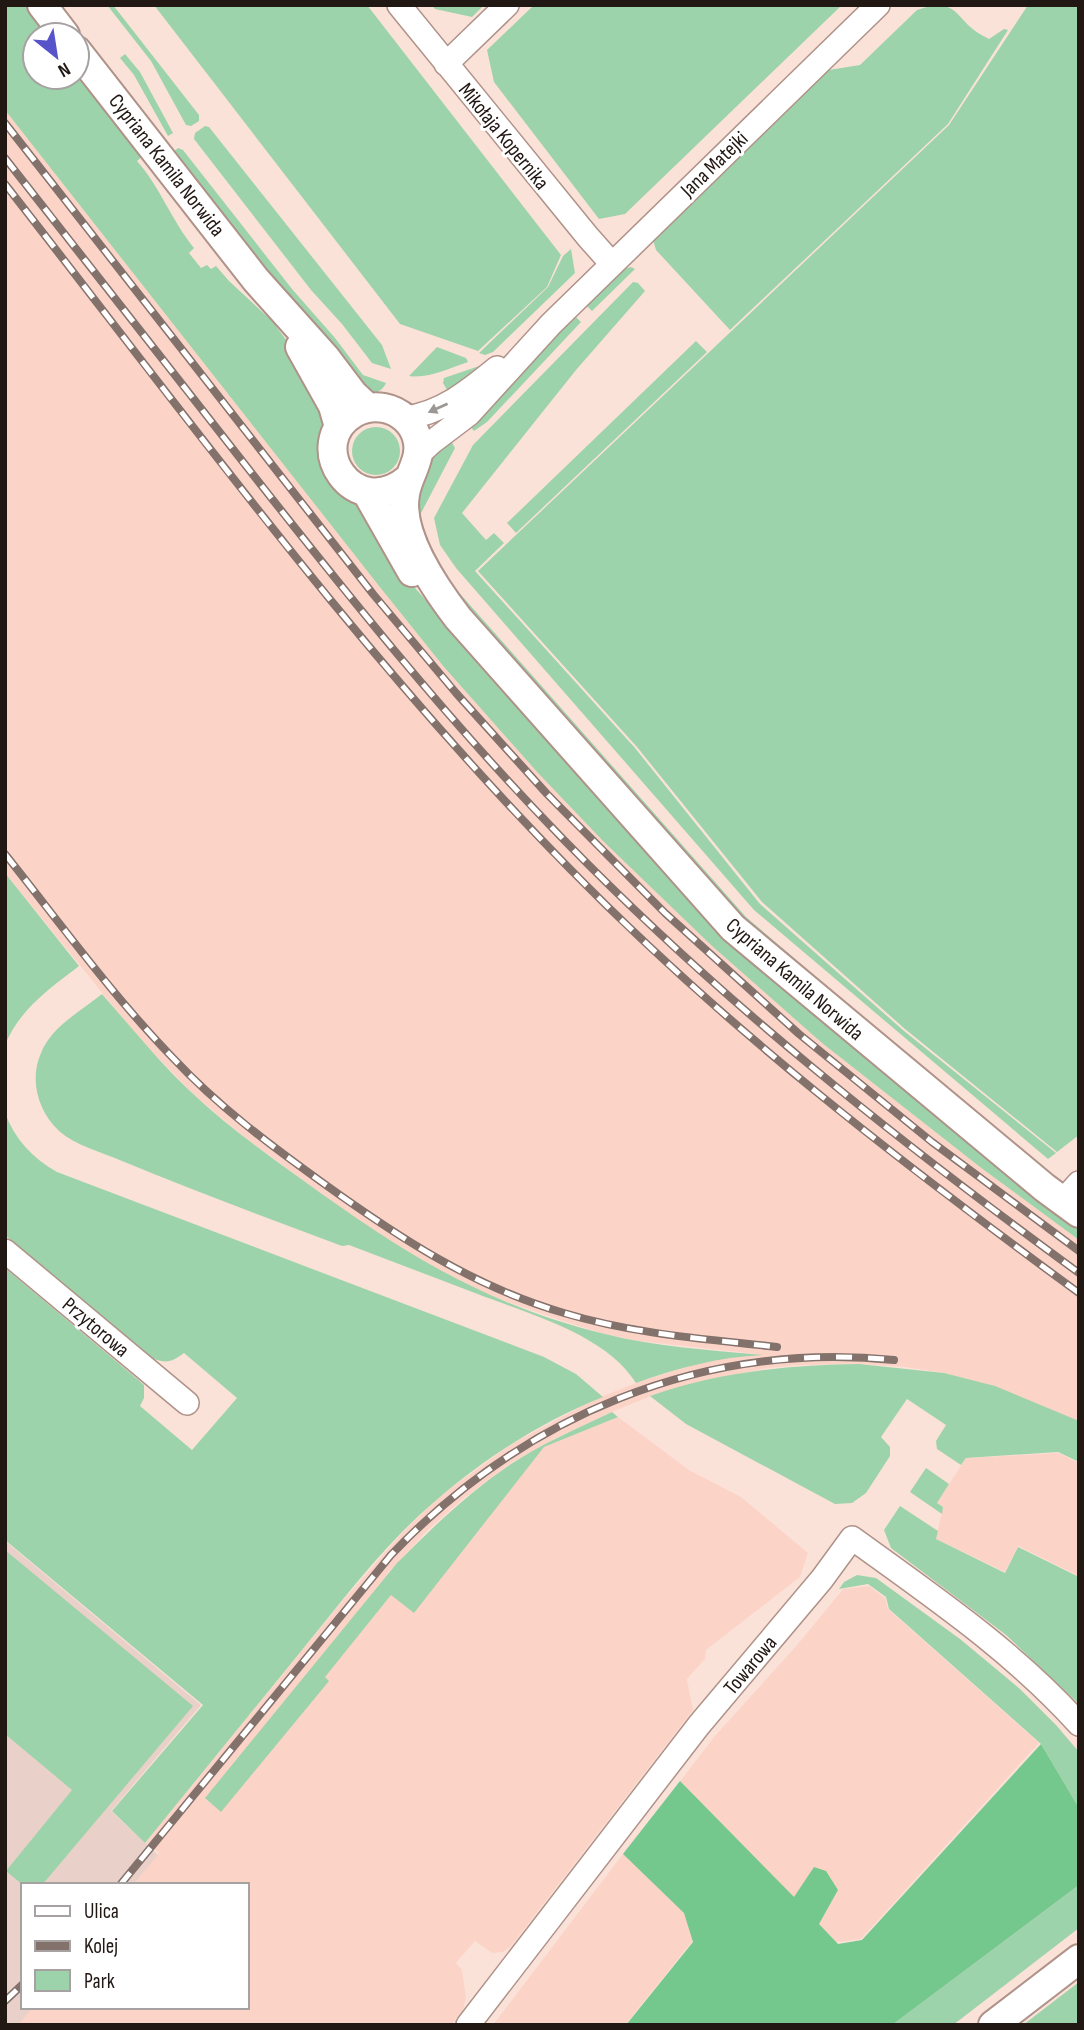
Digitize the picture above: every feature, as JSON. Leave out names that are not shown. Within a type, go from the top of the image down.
[{"type":"street","points":[[42,5],[54,21]]},
{"type":"street","name":"Mikołaja Kopernika","points":[[399,5],[612,264]]},
{"type":"street","points":[[446,64],[507,5]]},
{"type":"street","name":"Jana Matejki","points":[[414,467],[432,442],[470,414],[551,324],[878,5]]},
{"type":"street","name":"Cypriana Kamila Norwida","points":[[91,69],[256,280],[367,408]]},
{"type":"street","name":"Cypriana Kamila Norwida","points":[[256,280],[299,345],[334,406],[339,426]]},
{"type":"street","name":"Jana Matejki","points":[[405,418],[422,415],[459,398],[551,324]]},
{"type":"street","points":[[367,408],[388,408],[405,418],[414,428],[418,441],[414,467],[389,491],[367,493],[354,488],[343,479],[332,453],[339,426],[347,418],[367,408]]},
{"type":"street","name":"Cypriana Kamila Norwida","points":[[414,467],[404,498],[407,523],[428,576],[458,618]]},
{"type":"street","name":"Cypriana Kamila Norwida","points":[[367,493],[377,507],[405,563],[422,584],[458,618],[733,928],[1073,1199]]},
{"type":"street","name":"Przytorowa","points":[[5,1251],[187,1403]]},
{"type":"street","name":"Towarowa","points":[[468,2025],[699,1725],[822,1579],[852,1538],[984,1634],[1079,1724]]},
{"type":"street","points":[[993,2025],[1079,1959]]},
{"type":"shaded area","points":[[5,110],[444,667],[538,773],[604,842],[712,946],[822,1043],[980,1167],[1079,1240],[1079,1422],[944,1373],[905,1367],[859,1364],[802,1365],[768,1368],[712,1380],[658,1393],[554,1439],[511,1463],[464,1498],[427,1531],[385,1576],[544,1447],[618,1417],[689,1470],[741,1497],[808,1553],[800,1577],[706,1650],[705,1659],[687,1679],[693,1710],[511,1946],[503,1952],[492,1953],[475,1941],[456,1963],[462,1970],[466,1997],[463,2010],[451,2025],[18,2025],[30,2009],[248,2009],[248,1883],[135,1883],[159,1853],[145,1843],[339,1605],[401,1534],[440,1496],[510,1445],[591,1401],[695,1364],[756,1354],[639,1341],[604,1334],[560,1320],[476,1291],[371,1230],[244,1137],[193,1094],[138,1037],[5,873]]},
{"type":"shaded area","points":[[1058,1453],[1079,1463],[1079,1576],[1018,1546],[1005,1572],[936,1539],[943,1507],[937,1503],[966,1458]]},
{"type":"shaded area","points":[[5,1541],[201,1705],[111,1811],[158,1855],[135,1883],[21,1883],[21,2009],[31,2009],[18,2025],[5,2025]]},
{"type":"shaded area","points":[[869,1586],[885,1598],[888,1609],[1039,1743],[861,1939],[830,1943],[678,1784],[714,1737],[798,1644],[843,1589]]},
{"type":"shaded area","points":[[638,1834],[715,1913],[625,2025],[493,2025]]},
{"type":"green space","points":[[5,5],[26,5],[38,21],[21,21],[21,91],[91,89],[143,156],[137,161],[194,248],[189,253],[201,268],[207,265],[211,269],[216,266],[272,321],[293,349],[360,501],[407,579],[726,937],[1038,1198],[1079,1227],[1079,1240],[980,1167],[822,1043],[712,946],[604,842],[538,773],[444,667],[5,110]]},
{"type":"green space","points":[[107,5],[113,5],[199,115],[199,121],[191,126],[186,125],[151,61]]},
{"type":"green space","points":[[154,5],[367,5],[561,255],[547,287],[478,351],[400,324]]},
{"type":"green space","points":[[432,5],[484,5],[472,17],[435,9]]},
{"type":"green space","points":[[534,5],[842,5],[625,214],[599,219],[494,82],[487,50]]},
{"type":"green space","points":[[933,5],[952,9],[974,30],[989,39],[1004,29],[1008,30],[948,124],[730,330],[656,250],[653,240],[829,70],[860,65],[917,10]]},
{"type":"green space","points":[[1028,5],[1079,5],[1079,1135],[1057,1152],[905,1029],[762,902],[637,747],[478,571],[949,125]]},
{"type":"green space","points":[[125,54],[140,72],[173,133],[168,136],[134,75],[120,58]]},
{"type":"green space","points":[[205,126],[209,127],[382,345],[391,369],[372,363],[311,290],[194,139],[195,133]]},
{"type":"green space","points":[[178,148],[183,150],[363,375],[386,383],[381,390],[366,393],[285,297],[172,153]]},
{"type":"green space","points":[[571,249],[575,273],[493,352],[485,355],[479,353],[548,287],[563,256]]},
{"type":"green space","points":[[631,267],[635,269],[592,311],[586,305],[621,270]]},
{"type":"green space","points":[[633,282],[638,283],[645,291],[576,370],[462,513],[486,540],[494,533],[504,543],[475,571],[635,748],[760,904],[904,1031],[1056,1153],[1048,1159],[754,910],[456,568],[440,545],[434,518],[473,445]]},
{"type":"green space","points":[[575,316],[581,322],[487,422],[474,431],[469,425]]},
{"type":"green space","points":[[696,341],[707,352],[516,533],[507,523]]},
{"type":"green space","points":[[437,347],[466,358],[468,362],[431,374],[409,376]]},
{"type":"green space","points":[[494,361],[450,395],[443,383],[444,378]]},
{"type":"green space","points":[[376,427],[385,428],[393,434],[399,442],[399,460],[393,468],[385,474],[376,475],[367,474],[359,468],[353,460],[352,451],[353,442],[359,434],[367,428]]},
{"type":"green space","points":[[450,439],[455,448],[419,517],[426,544],[446,578],[746,917],[1052,1180],[742,921],[447,586],[433,566],[416,532],[412,519],[411,496],[428,461],[437,449]]},
{"type":"green space","points":[[5,873],[79,966],[27,1010],[5,1045]]},
{"type":"green space","points":[[102,994],[179,1081],[232,1127],[340,1207],[446,1273],[521,1308],[605,1334],[663,1345],[763,1355],[698,1364],[636,1383],[623,1366],[605,1351],[585,1338],[540,1317],[349,1245],[342,1246],[73,1141],[59,1131],[41,1105],[36,1084],[37,1063],[52,1035]]},
{"type":"green space","points":[[5,1113],[25,1147],[57,1172],[544,1357],[576,1374],[603,1397],[548,1423],[496,1454],[447,1491],[402,1532],[372,1564],[145,1843],[112,1811],[203,1705],[5,1540],[5,1268],[144,1385],[144,1398],[140,1406],[192,1450],[237,1398],[184,1353],[170,1361],[154,1359],[5,1235]]},
{"type":"green space","points":[[859,1364],[944,1373],[995,1386],[1079,1421],[1079,1462],[1058,1452],[966,1458],[961,1465],[937,1449],[936,1441],[946,1425],[907,1399],[881,1437],[890,1447],[890,1456],[866,1493],[852,1503],[835,1504],[686,1424],[650,1396],[701,1381],[753,1371]]},
{"type":"green space","points":[[612,1412],[618,1417],[544,1447],[414,1613],[391,1595],[325,1677],[329,1681],[221,1812],[205,1798],[397,1563],[437,1524],[480,1486],[511,1464],[548,1443]]},
{"type":"green space","points":[[926,1468],[949,1484],[937,1503],[943,1507],[942,1514],[910,1492]]},
{"type":"green space","points":[[900,1506],[938,1531],[936,1539],[1005,1573],[1018,1547],[1079,1577],[1079,1704],[1006,1635],[891,1548],[884,1530]]},
{"type":"green space","points":[[5,1550],[193,1706],[44,1883],[21,1883],[6,1871],[72,1790],[5,1734]]},
{"type":"green space","points":[[857,1575],[876,1578],[960,1639],[1020,1689],[1056,1725],[1079,1752],[1079,1808],[1041,1744],[889,1609],[886,1597],[868,1584],[839,1589],[844,1582]]},
{"type":"green space","points":[[1041,1744],[1079,1808],[1079,1885],[892,2025],[626,2025],[693,1942],[684,1913],[623,1854],[680,1781],[794,1897],[814,1867],[826,1871],[838,1890],[819,1924],[838,1944],[862,1940]]},
{"type":"green space","points":[[1079,1885],[1079,1928],[953,2025],[892,2025]]},
{"type":"green space","points":[[1079,1982],[1079,2025],[1023,2025]]},
{"type":"railway","points":[[5,123],[373,594],[456,693],[547,794],[665,913],[799,1034],[932,1142],[1079,1251]]},
{"type":"railway","points":[[5,158],[355,602],[478,748],[565,841],[686,958],[813,1068],[944,1172],[1079,1273]]},
{"type":"railway","points":[[5,184],[348,621],[493,789],[570,869],[690,984],[816,1092],[946,1194],[1079,1293]]},
{"type":"railway","points":[[5,854],[108,984],[190,1076],[226,1109],[284,1154],[408,1241],[468,1275],[564,1313],[643,1331],[777,1347]]},
{"type":"railway","points":[[122,1883],[391,1555],[443,1506],[498,1463],[557,1427],[620,1398],[685,1377],[753,1363],[822,1357],[894,1360]]},
{"type":"railway","points":[[5,2001],[21,1986]]}]
